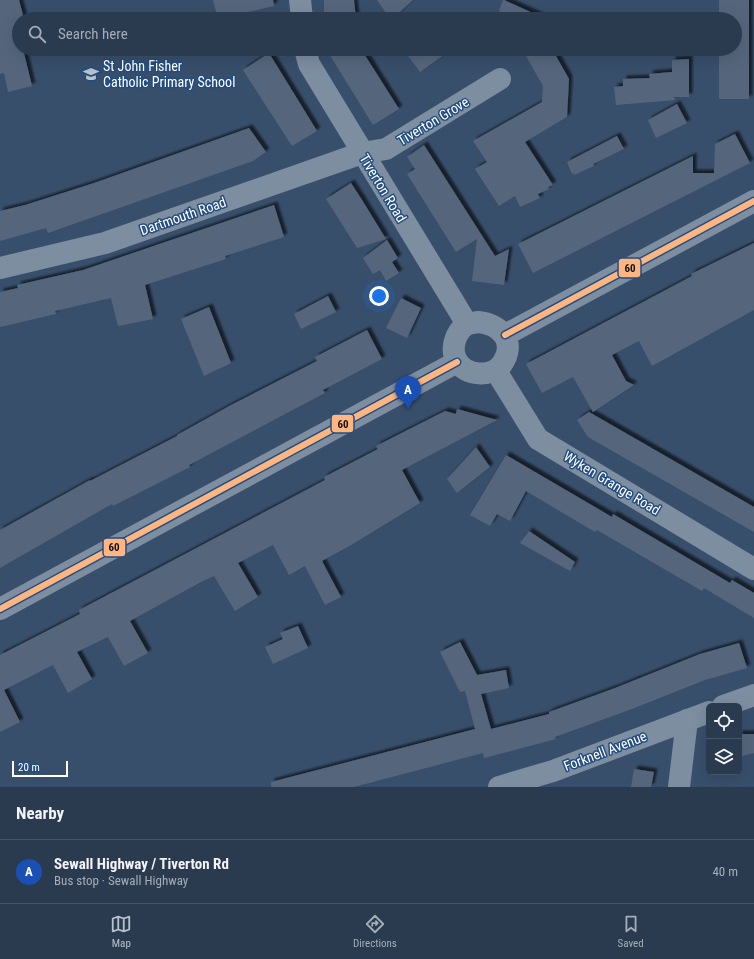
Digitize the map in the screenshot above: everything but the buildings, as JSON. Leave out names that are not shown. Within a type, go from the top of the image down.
[{"type":"street","points":[[300,0],[301,12]]},
{"type":"street","name":"Tiverton Road","points":[[307,56],[309,64],[362,153],[467,324]]},
{"type":"street","name":"Tiverton Grove","points":[[362,153],[386,149],[500,79]]},
{"type":"street","name":"Dartmouth Road","points":[[0,268],[105,243],[362,153]]},
{"type":"street","points":[[505,335],[754,201]]},
{"type":"street","points":[[485,322],[494,326],[505,335],[507,344],[506,353],[502,363],[496,371],[486,374],[476,373],[466,369],[457,362],[454,353],[454,345],[459,331],[467,324],[485,322]]},
{"type":"street","points":[[0,609],[457,362]]},
{"type":"street","name":"Wyken Grange Road","points":[[496,371],[532,432],[543,442],[754,569]]},
{"type":"street","points":[[731,703],[754,695]]},
{"type":"street","name":"Forknell Avenue","points":[[499,787],[553,771],[706,713]]},
{"type":"street","points":[[679,787],[687,720]]},
{"type":"transit line","name":"60","points":[[505,335],[754,201]]},
{"type":"transit line","name":"60","points":[[0,609],[457,362]]},
{"type":"place","name":"St John Fisher Catholic Primary School","points":[[91,74]]},
{"type":"place","name":"Sewall Highway / Tiverton Rd","points":[[408,409]]}]
